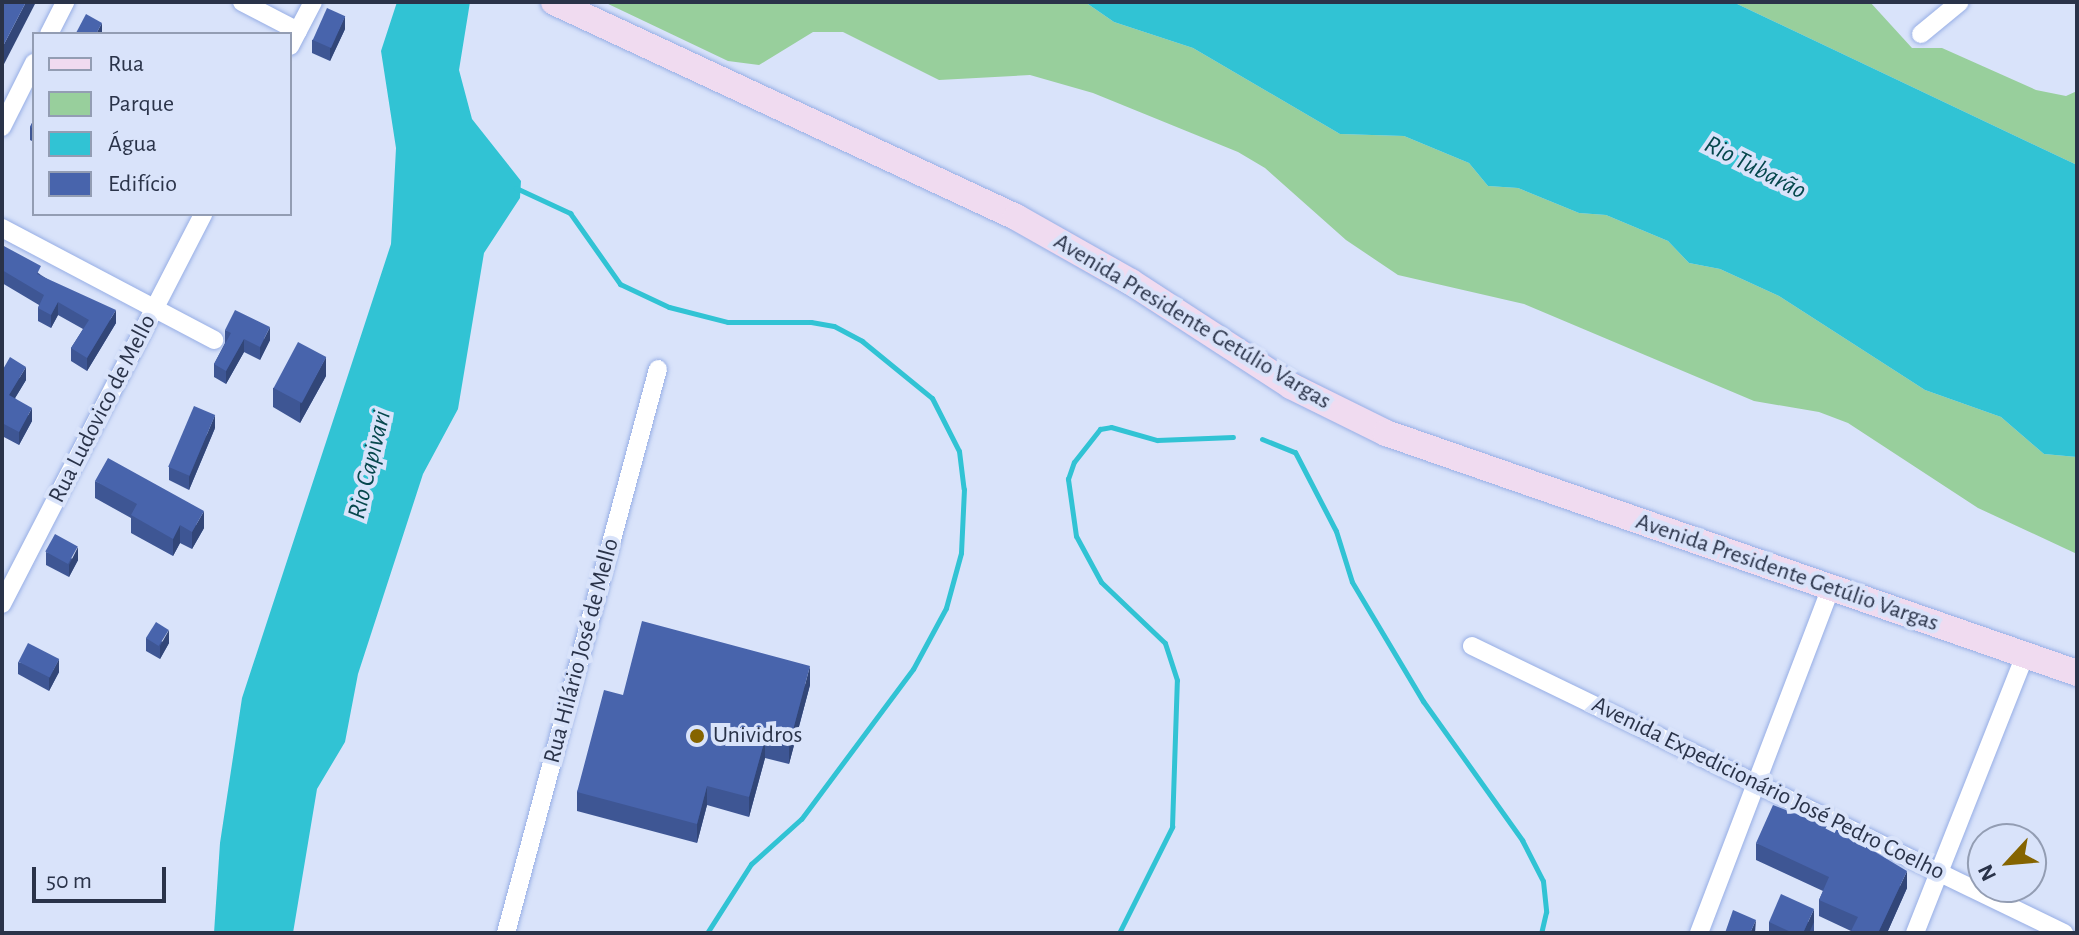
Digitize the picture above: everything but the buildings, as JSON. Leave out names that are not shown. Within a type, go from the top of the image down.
[{"type":"main road","name":"Avenida Presidente Getúlio Vargas","points":[[554,2],[1016,217],[1131,282],[1291,386],[1361,421],[1469,464],[2077,673]]},
{"type":"street","points":[[50,32],[65,2]]},
{"type":"street","points":[[242,2],[285,32]]},
{"type":"street","points":[[294,38],[313,2]]},
{"type":"street","points":[[1921,34],[1960,2]]},
{"type":"street","points":[[2,127],[32,67]]},
{"type":"street","name":"Rua Ludovico de Mello","points":[[2,604],[9,575],[202,216]]},
{"type":"street","points":[[2,228],[214,340]]},
{"type":"street","name":"Rua Hilário José de Mello","points":[[506,933],[658,369]]},
{"type":"street","points":[[1699,933],[1831,587]]},
{"type":"street","name":"Avenida Expedicionário José Pedro Coelho","points":[[1472,646],[2064,933]]},
{"type":"street","points":[[1915,933],[2025,655]]},
{"type":"green space","points":[[604,2],[1085,2],[1114,22],[1193,48],[1340,134],[1404,136],[1469,163],[1488,186],[1518,188],[1579,213],[1606,215],[1668,241],[1689,263],[1720,269],[1779,296],[1925,390],[2001,417],[2044,454],[2077,457],[2077,554],[1978,508],[1848,423],[1819,412],[1754,401],[1524,304],[1398,275],[1346,240],[1265,168],[1238,152],[1093,93],[1030,75],[939,80],[843,32],[813,32],[759,65],[728,61]]},
{"type":"green space","points":[[1733,2],[1870,2],[1912,48],[1942,48],[2036,90],[2066,96],[2077,91],[2077,165]]},
{"type":"water","name":"Rio Capivari","points":[[397,2],[470,2],[459,70],[472,119],[521,181],[520,198],[484,253],[458,409],[423,474],[358,674],[345,742],[317,789],[293,933],[214,933],[220,843],[242,698],[391,244],[396,148],[381,51]]},
{"type":"water","name":"Rio Tubarão","points":[[1085,2],[1733,2],[2077,165],[2077,457],[2044,454],[2001,417],[1925,390],[1779,296],[1720,269],[1689,263],[1668,241],[1606,215],[1579,213],[1518,188],[1488,186],[1469,163],[1404,136],[1340,134],[1193,48],[1114,22]]},
{"type":"waterway","points":[[516,188],[570,213],[620,284],[669,307],[728,322],[811,322],[834,326],[862,341],[932,398],[959,451],[964,489],[961,553],[946,608],[913,669],[801,819],[751,864],[707,933]]},
{"type":"waterway","points":[[1119,933],[1172,827],[1177,680],[1165,643],[1101,582],[1076,536],[1068,479],[1074,462],[1100,429],[1111,427],[1157,440],[1233,437]]},
{"type":"waterway","points":[[1262,439],[1295,452],[1336,531],[1352,582],[1423,701],[1522,840],[1543,881],[1546,912],[1541,933]]},
{"type":"place","name":"Unividros","points":[[697,736]]}]
